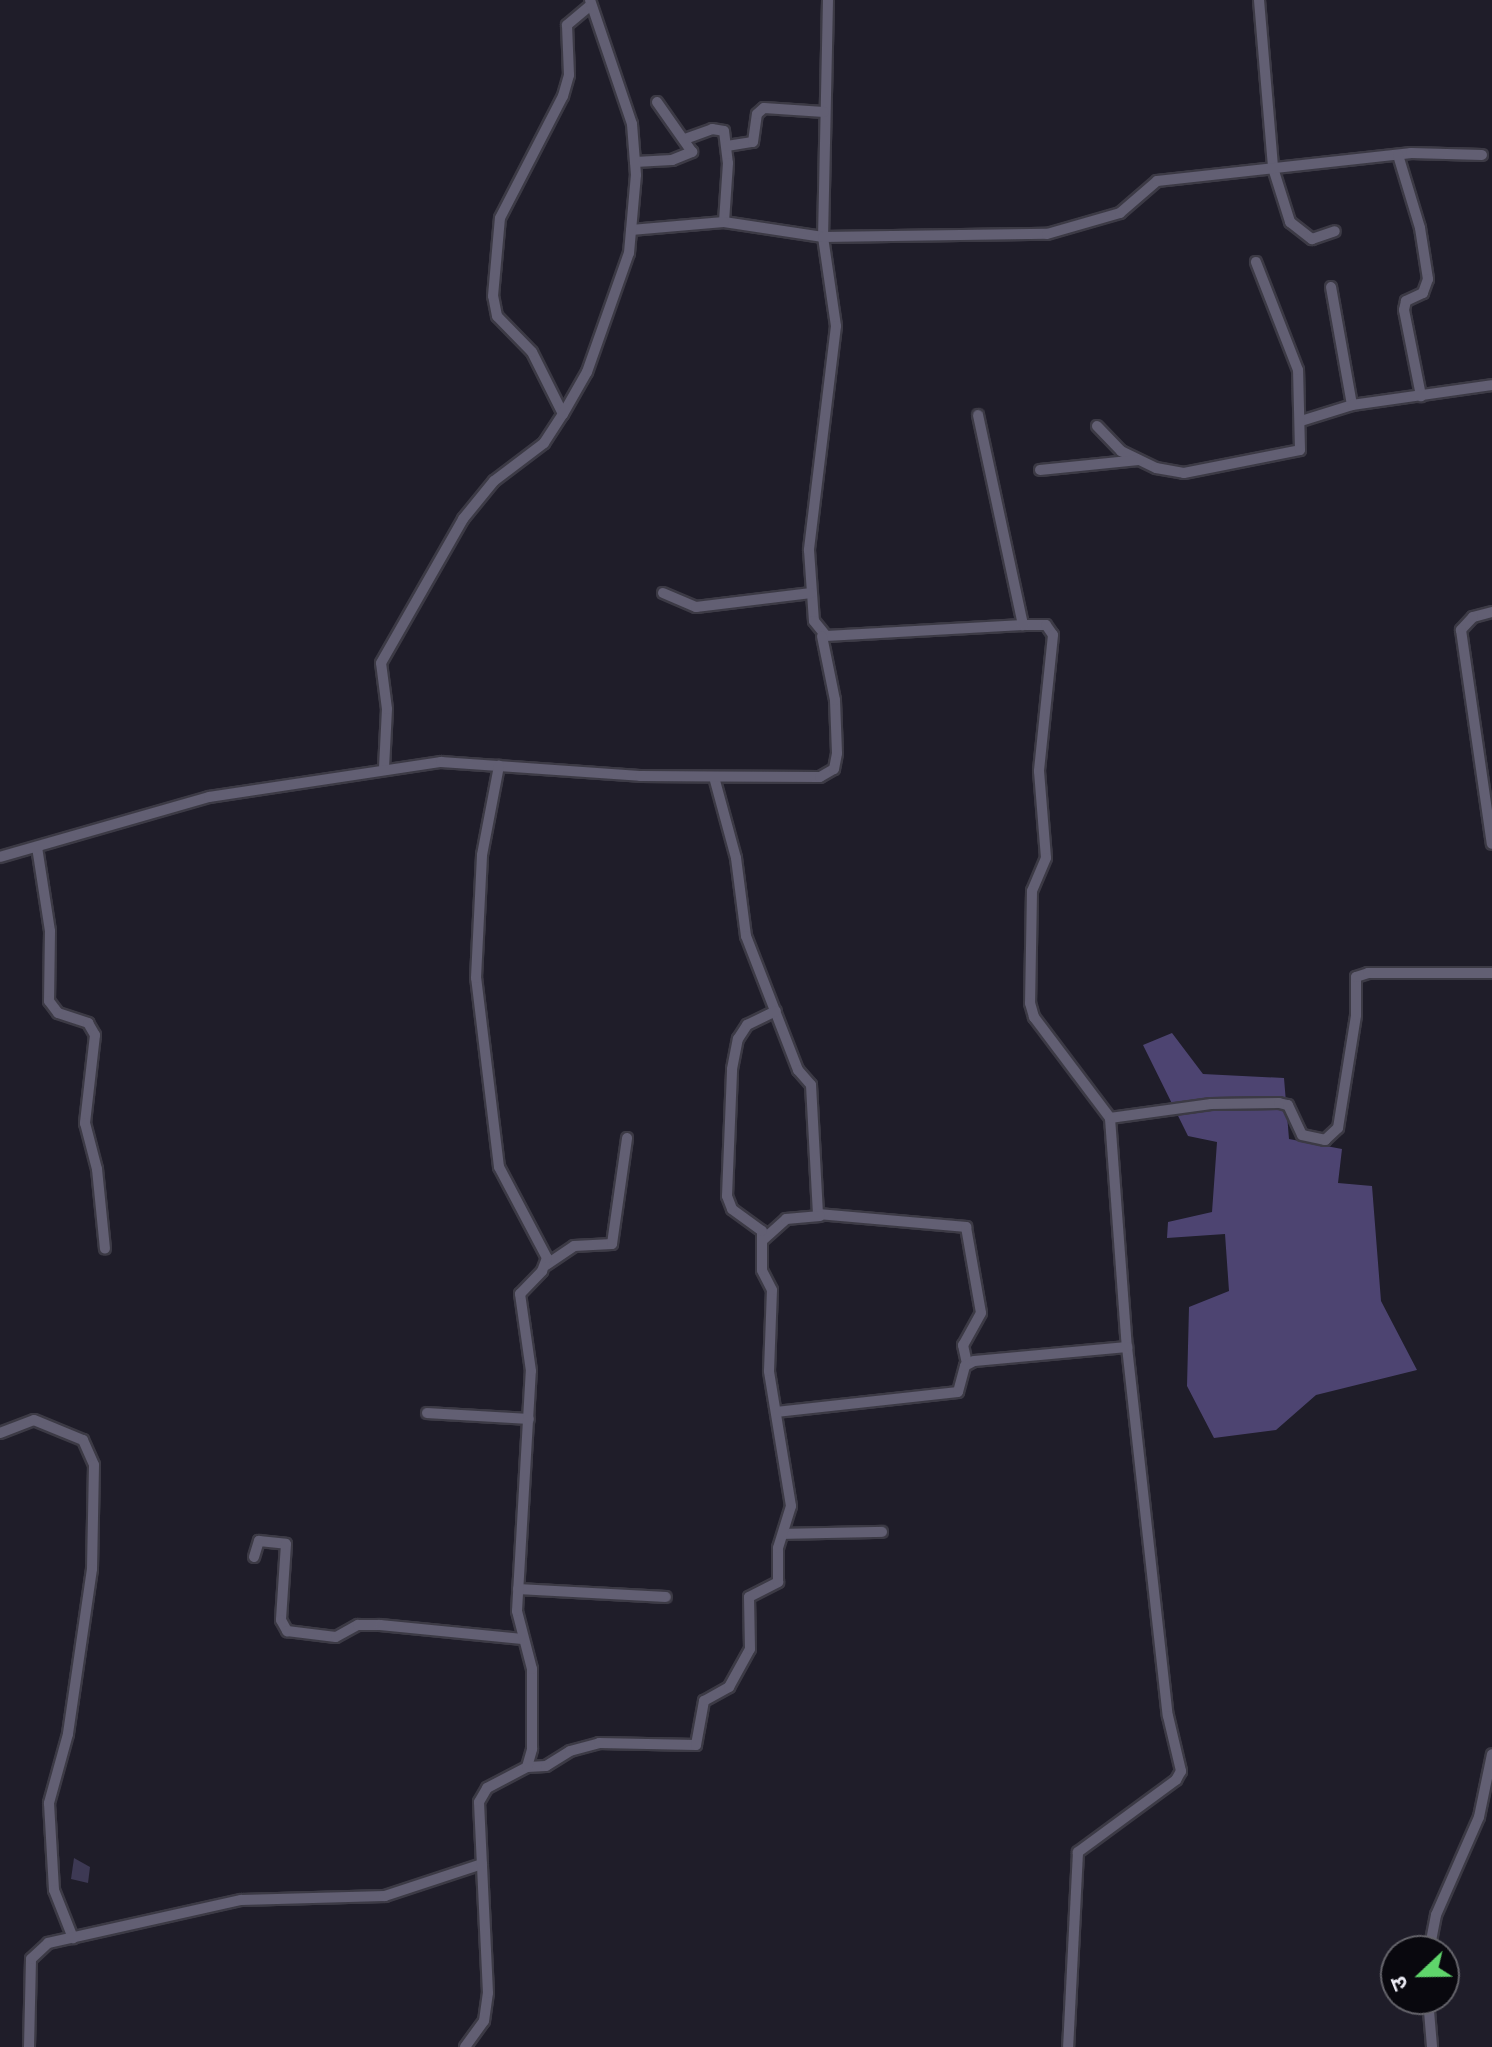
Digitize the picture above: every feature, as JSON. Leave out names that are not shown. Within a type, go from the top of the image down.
[{"type":"street","points":[[0,857],[209,797],[384,768],[441,762],[714,777],[812,778],[834,769],[835,700],[822,636],[814,621],[811,593],[818,451],[836,326],[823,237],[828,0]]},
{"type":"street","points":[[1259,0],[1273,168],[1292,227],[1312,239],[1335,231]]},
{"type":"street","points":[[384,768],[387,709],[381,663],[463,519],[494,481],[544,443],[563,414],[587,372],[623,275],[631,230],[635,162],[632,124],[617,68],[590,2],[567,25],[569,75],[563,96],[500,218],[493,296],[497,316],[532,352],[563,414]]},
{"type":"street","points":[[635,162],[687,155],[693,150],[671,127],[657,102]]},
{"type":"street","points":[[727,146],[753,142],[757,114],[764,108],[824,112]]},
{"type":"street","points":[[685,139],[720,129],[727,146],[724,222]]},
{"type":"street","points":[[631,230],[724,222],[823,237],[1047,234],[1120,213],[1157,181],[1398,155],[1454,151],[1482,155]]},
{"type":"street","points":[[1398,155],[1420,228],[1428,279],[1423,293],[1406,301],[1404,310],[1421,396]]},
{"type":"street","points":[[1097,426],[1121,451],[1139,460],[1184,473],[1290,455],[1300,450],[1298,370],[1256,262]]},
{"type":"street","points":[[1331,287],[1352,405]]},
{"type":"street","points":[[1301,421],[1352,405],[1492,385]]},
{"type":"street","points":[[978,415],[1023,625]]},
{"type":"street","points":[[1040,470],[1139,460]]},
{"type":"street","points":[[663,593],[696,607],[811,593]]},
{"type":"street","points":[[1492,612],[1473,617],[1461,630],[1492,844]]},
{"type":"street","points":[[822,636],[1023,625],[1046,625],[1053,635],[1039,771],[1046,858],[1032,891],[1031,1009],[1110,1118],[1127,1347],[1168,1716],[1181,1771],[1176,1780],[1078,1852],[1068,2047]]},
{"type":"street","points":[[499,766],[482,855],[476,978],[499,1167],[543,1248],[546,1265]]},
{"type":"street","points":[[714,777],[736,858],[743,928],[799,1073],[811,1085],[820,1216]]},
{"type":"street","points":[[37,847],[50,931],[49,1001],[58,1013],[88,1023],[95,1035],[85,1123],[97,1169],[105,1249]]},
{"type":"street","points":[[1110,1118],[1197,1105],[1279,1103],[1288,1105],[1302,1135],[1325,1140],[1338,1128],[1356,1015],[1356,977],[1368,973],[1492,973]]},
{"type":"street","points":[[465,2047],[480,2029],[488,1993],[478,1818],[483,1793],[527,1767],[546,1766],[565,1752],[599,1743],[696,1745],[704,1701],[729,1687],[750,1649],[749,1597],[778,1582],[791,1495],[769,1371],[772,1294],[762,1270],[764,1239],[756,1224],[732,1209],[727,1196],[732,1072],[743,1030],[776,1011]]},
{"type":"street","points":[[527,1767],[532,1749],[533,1686],[522,1639],[518,1589],[531,1371],[520,1294],[546,1265],[574,1246],[612,1244],[627,1138]]},
{"type":"street","points":[[764,1239],[786,1219],[820,1216],[966,1227],[981,1313],[963,1345],[967,1364],[958,1392],[776,1412]]},
{"type":"street","points":[[967,1364],[1058,1350],[1127,1347]]},
{"type":"street","points":[[427,1413],[529,1419]]},
{"type":"street","points":[[0,1433],[36,1421],[83,1440],[94,1465],[92,1569],[66,1742],[49,1803],[54,1890],[73,1938]]},
{"type":"street","points":[[783,1534],[882,1532]]},
{"type":"street","points":[[254,1557],[259,1541],[286,1544],[281,1620],[287,1631],[336,1637],[358,1625],[380,1625],[522,1639]]},
{"type":"street","points":[[518,1589],[666,1597]]},
{"type":"street","points":[[1432,1935],[1436,1915],[1479,1817],[1492,1754]]},
{"type":"street","points":[[29,2047],[33,1954],[48,1943],[241,1900],[385,1896],[482,1864]]},
{"type":"street","points":[[1429,2015],[1432,2047]]},
{"type":"shaded area","points":[[1172,1033],[1203,1074],[1284,1078],[1289,1139],[1342,1149],[1338,1183],[1372,1186],[1381,1301],[1417,1370],[1316,1395],[1276,1430],[1214,1438],[1187,1386],[1189,1307],[1229,1291],[1225,1234],[1167,1238],[1168,1222],[1212,1212],[1217,1142],[1188,1136],[1143,1045]]},
{"type":"shaded area","points":[[74,1858],[90,1867],[88,1883],[71,1879]]}]
